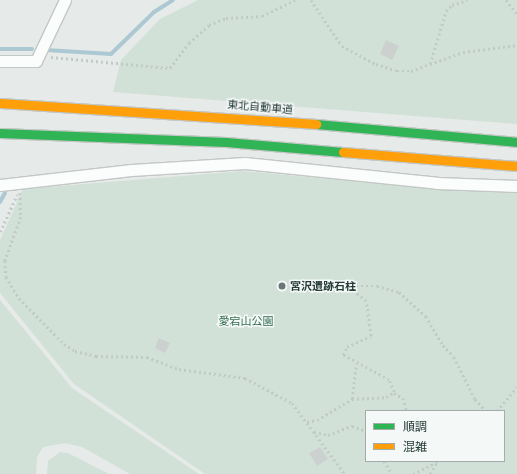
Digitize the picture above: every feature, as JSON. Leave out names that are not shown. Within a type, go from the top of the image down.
[{"type":"highway","name":"東北自動車道","points":[[0,103],[226,116],[517,142]]},
{"type":"highway","points":[[0,133],[226,142],[517,166]]},
{"type":"street","points":[[0,61],[36,60],[65,0]]},
{"type":"street","points":[[0,185],[132,170],[245,163],[437,183],[517,186]]},
{"type":"path","points":[[38,56],[170,68],[190,43],[210,25],[226,18],[262,16],[295,0]]},
{"type":"path","points":[[312,0],[342,46],[376,64],[404,72],[463,52],[517,44]]},
{"type":"path","points":[[430,64],[446,11],[452,5],[467,0]]},
{"type":"path","points":[[506,0],[517,14]]},
{"type":"path","points":[[0,232],[15,201],[20,183]]},
{"type":"path","points":[[20,183],[21,217],[5,261],[6,277],[19,298],[64,344],[96,356],[147,357],[179,369],[238,375],[284,397],[307,422],[345,474]]},
{"type":"path","points":[[286,286],[348,286],[395,290],[426,316],[443,345],[454,357],[475,399],[485,410]]},
{"type":"path","points":[[348,286],[366,301],[371,336],[344,350],[346,359],[389,380],[394,393],[403,398],[407,410]]},
{"type":"path","points":[[352,400],[356,364]]},
{"type":"path","points":[[498,410],[517,387]]},
{"type":"path","points":[[307,422],[317,420],[352,400],[386,398],[394,393]]},
{"type":"path","points":[[314,432],[328,435],[352,426],[365,430]]},
{"type":"path","points":[[385,462],[392,474]]},
{"type":"path","points":[[413,474],[435,462]]},
{"type":"path","points":[[430,474],[436,462]]},
{"type":"green space","points":[[198,0],[517,0],[517,124],[113,92],[121,60],[160,19]]},
{"type":"green space","name":"愛宕山公園","points":[[243,171],[418,187],[517,190],[517,474],[205,474],[74,384],[0,293],[0,240],[23,189]]},
{"type":"green space","points":[[0,300],[72,388],[199,474],[130,474],[82,447],[65,443],[43,447],[37,457],[36,474],[0,474]]},
{"type":"green space","points":[[60,452],[68,453],[109,474],[47,474],[48,461]]},
{"type":"building","points":[[386,40],[399,46],[392,60],[380,54]]},
{"type":"building","points":[[159,338],[170,343],[165,353],[155,348]]},
{"type":"building","points":[[320,447],[328,459],[317,466],[309,453]]},
{"type":"waterway","points":[[46,50],[111,54],[154,12],[173,0]]},
{"type":"waterway","points":[[0,49],[32,49]]},
{"type":"waterway","points":[[0,202],[5,193]]},
{"type":"traffic: fast","points":[[316,124],[517,142]]},
{"type":"traffic: fast","points":[[0,133],[226,142],[343,152]]},
{"type":"traffic: slow","points":[[0,103],[316,124]]},
{"type":"traffic: slow","points":[[343,152],[517,166]]},
{"type":"place","name":"宮沢遺跡石柱","points":[[282,286]]}]
